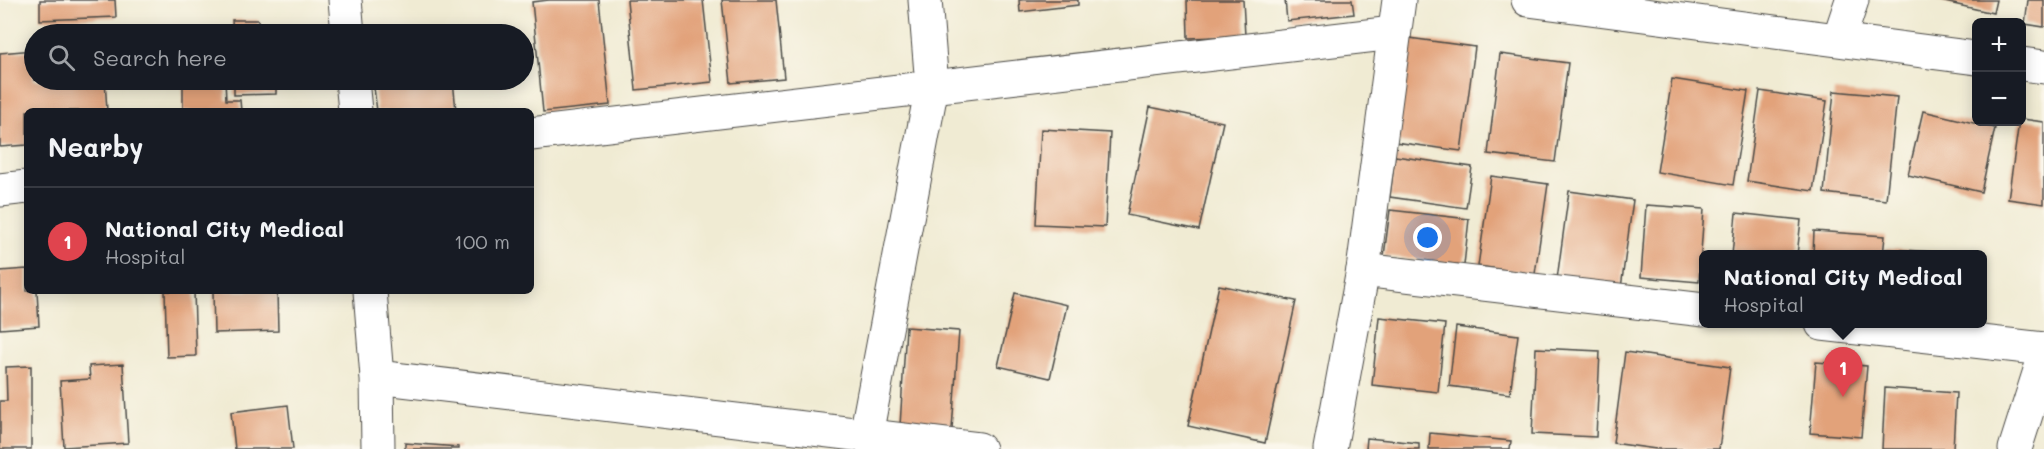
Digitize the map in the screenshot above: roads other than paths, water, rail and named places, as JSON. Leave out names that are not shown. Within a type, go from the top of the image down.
[{"type":"street","points":[[345,0],[347,24]]},
{"type":"street","points":[[866,435],[932,86],[925,0]]},
{"type":"street","points":[[1330,449],[1363,270],[1399,0]]},
{"type":"street","points":[[1528,0],[1972,57]]},
{"type":"street","points":[[1839,39],[1852,0]]},
{"type":"street","points":[[534,134],[1393,33]]},
{"type":"street","points":[[2026,65],[2044,67]]},
{"type":"street","points":[[353,90],[355,108]]},
{"type":"street","points":[[0,190],[24,187]]},
{"type":"street","points":[[1363,270],[1699,309]]},
{"type":"street","points":[[370,294],[377,377],[378,449]]},
{"type":"street","points":[[1858,328],[2044,349]]},
{"type":"street","points":[[2015,449],[2044,358]]},
{"type":"street","points":[[377,377],[979,449]]},
{"type":"place","name":"National City Medical","points":[[1843,397]]}]
